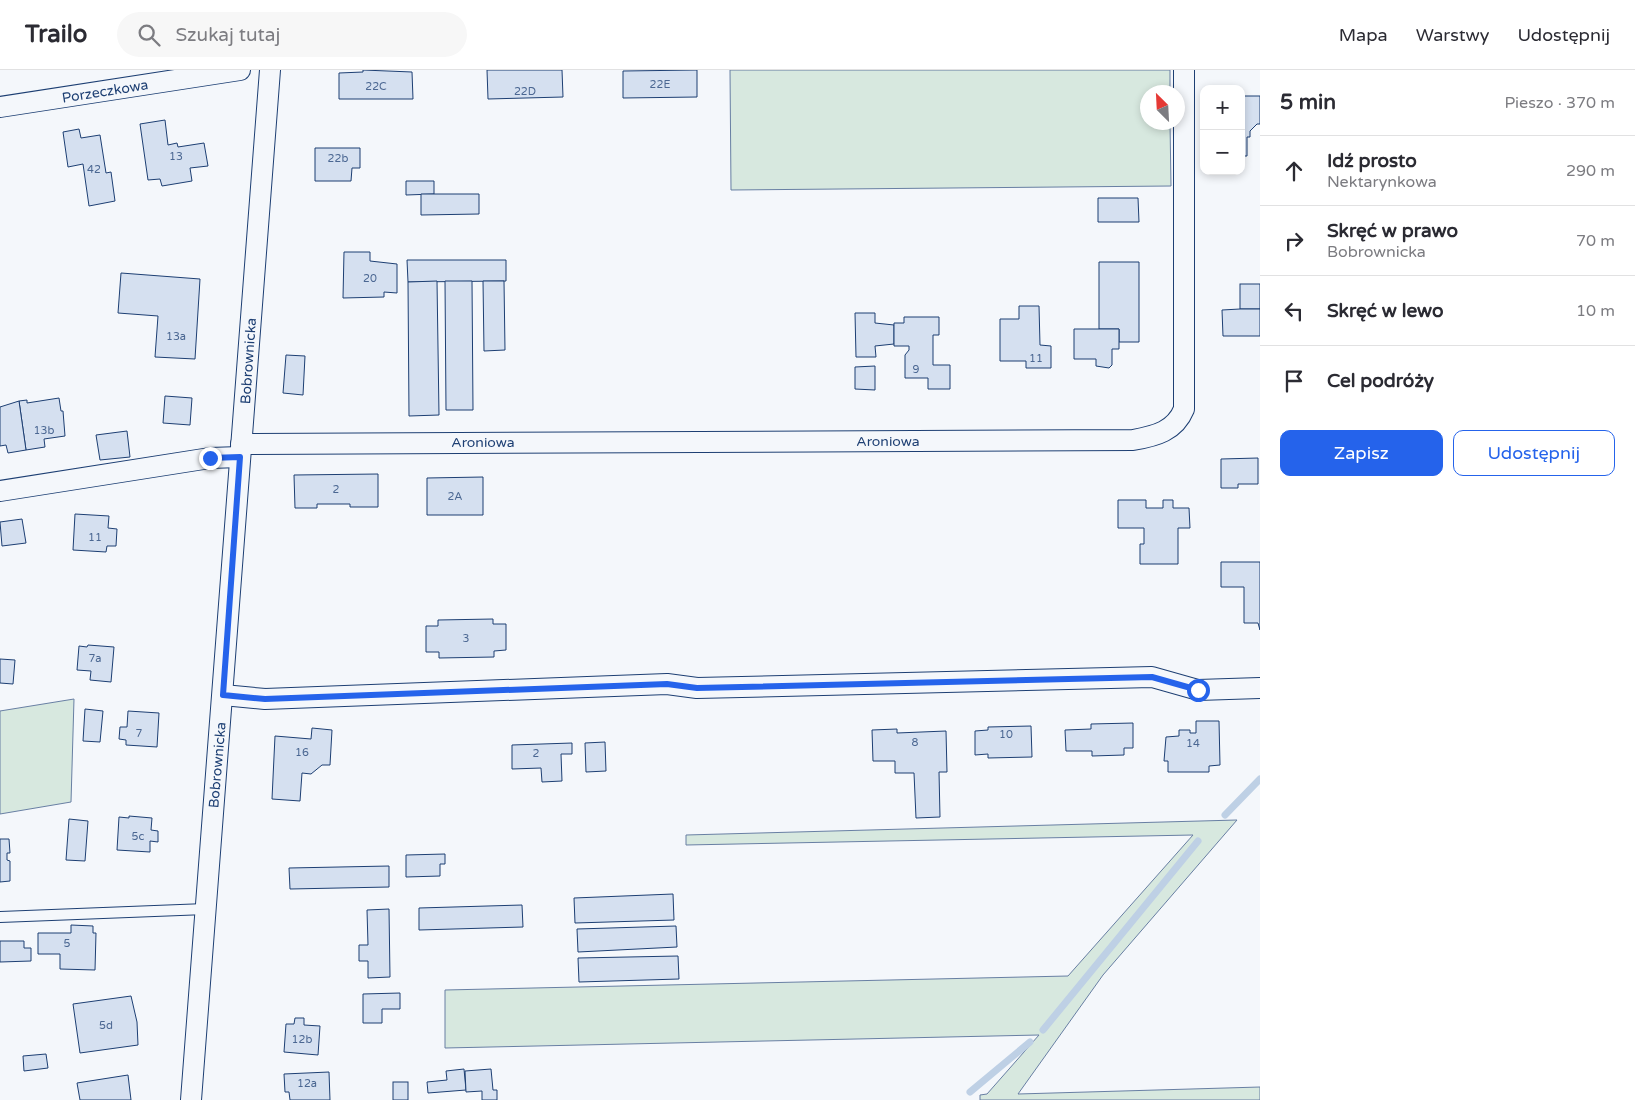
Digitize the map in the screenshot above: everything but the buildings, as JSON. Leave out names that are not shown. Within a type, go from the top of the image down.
[{"type":"street","name":"Porzeczkowa","points":[[0,107],[240,70]]},
{"type":"street","name":"Bobrownicka","points":[[191,1100],[270,70]]},
{"type":"street","name":"Aroniowa","points":[[0,491],[210,458],[241,450],[1134,440],[1164,432],[1176,424],[1184,408],[1184,70]]},
{"type":"street","points":[[223,695],[265,699],[667,684],[697,688],[1152,677],[1198,690],[1260,688]]},
{"type":"lane","points":[[0,917],[206,909]]},
{"type":"shaded area","points":[[730,70],[1170,70],[1170,85],[1140,85],[1140,130],[1170,130],[1171,186],[731,190]]},
{"type":"shaded area","points":[[74,699],[71,802],[0,814],[0,711]]},
{"type":"shaded area","points":[[1237,820],[1103,975],[1018,1094],[1260,1087],[1260,1100],[980,1100],[980,1095],[987,1094],[1039,1035],[445,1048],[445,990],[1068,976],[1193,835],[686,845],[686,835]]},
{"type":"waterway","points":[[1225,815],[1260,779]]},
{"type":"waterway","points":[[1043,1030],[1198,841]]},
{"type":"waterway","points":[[970,1092],[1030,1042]]},
{"type":"route","points":[[210,458],[240,457],[223,695],[265,699],[667,684],[697,688],[1152,677],[1198,690]]}]
